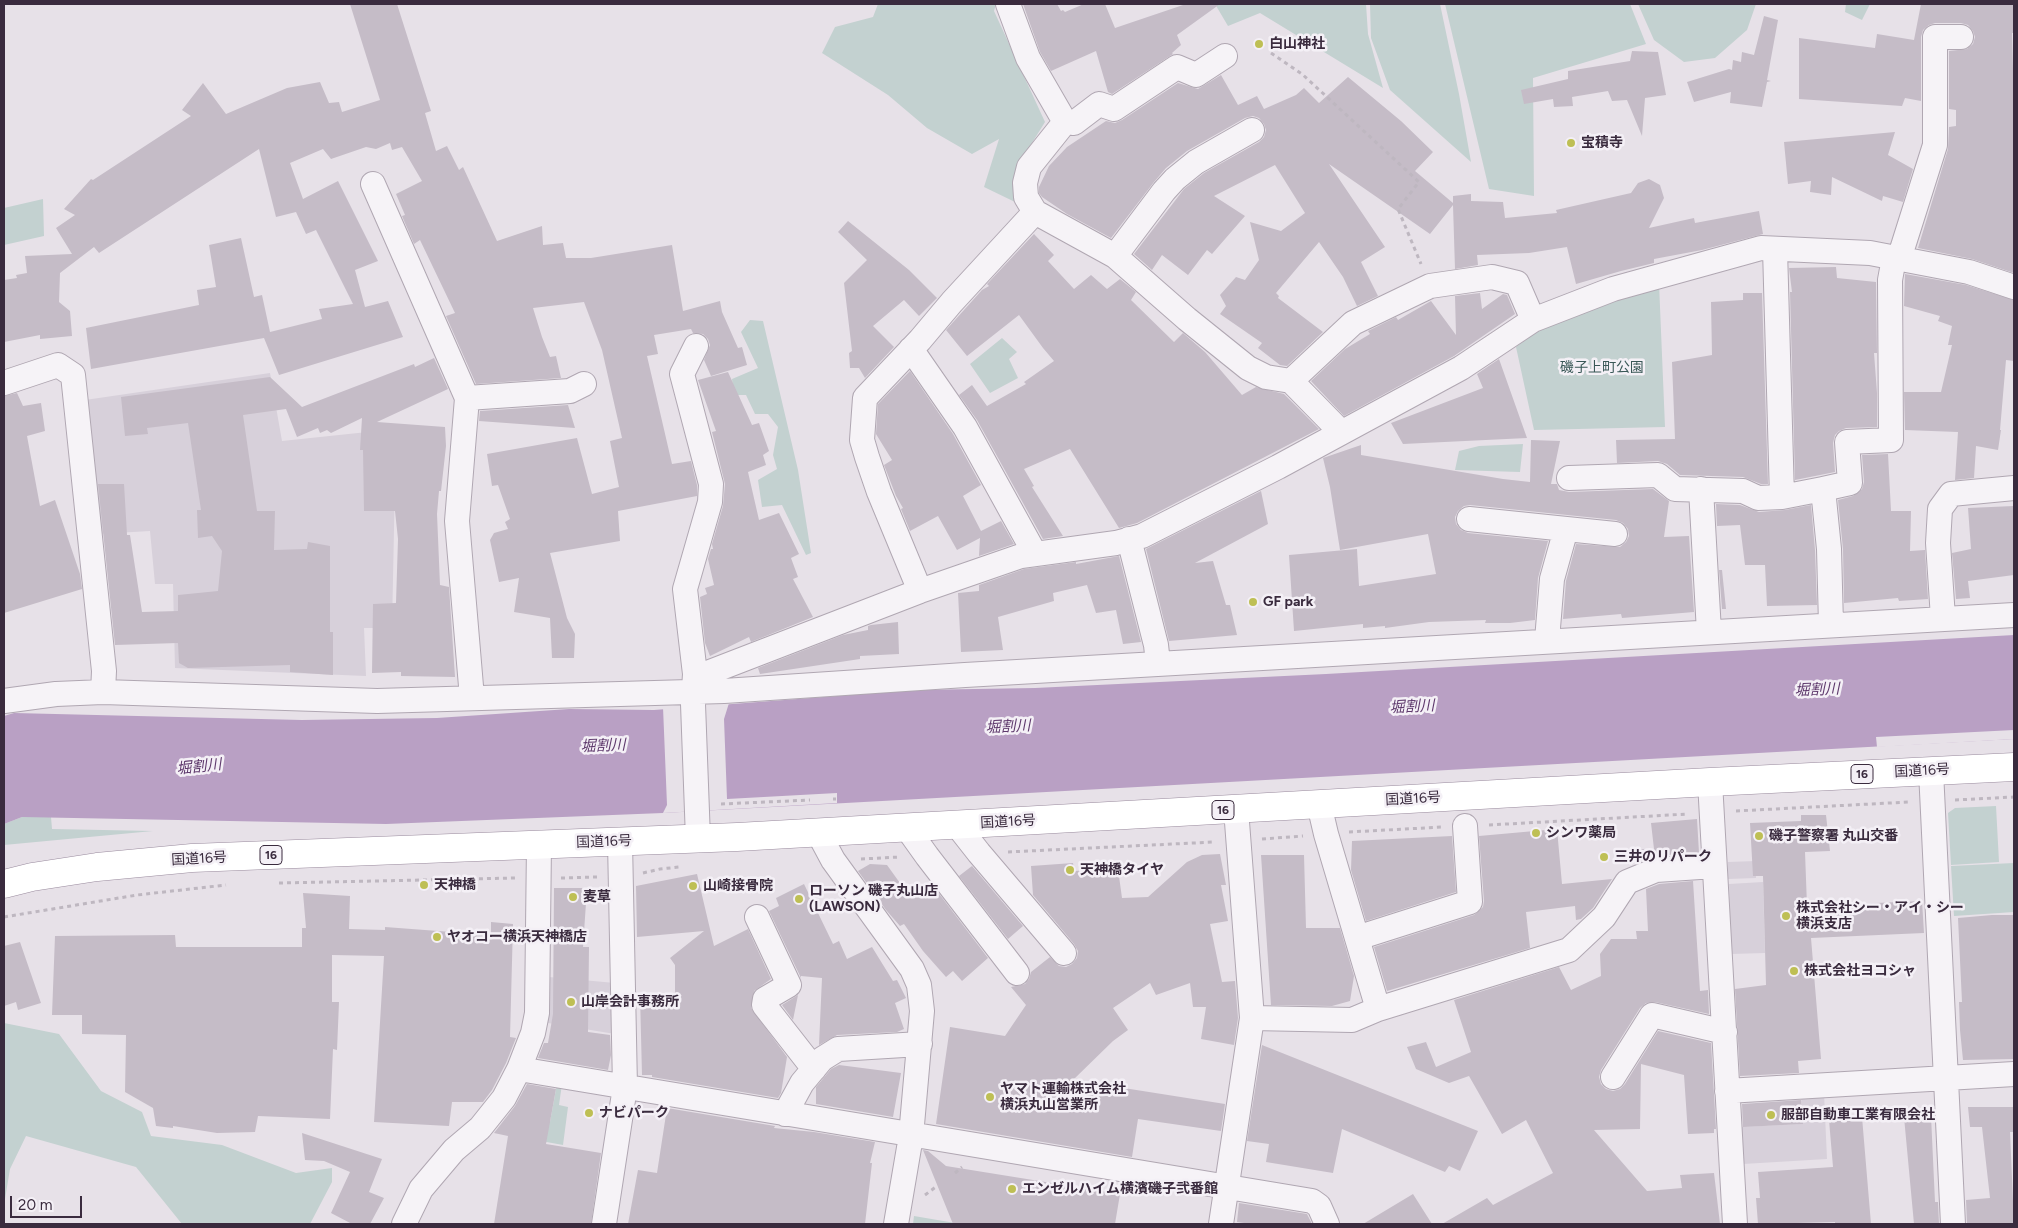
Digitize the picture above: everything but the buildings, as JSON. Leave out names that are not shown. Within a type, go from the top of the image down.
[{"type":"highway","name":"国道16号","points":[[4,884],[32,877],[97,867],[192,858],[698,839],[1710,782],[2014,767]]},
{"type":"street","points":[[1008,4],[1028,58],[1065,122]]},
{"type":"street","points":[[1569,478],[1658,475],[1675,489],[1743,491],[1758,498],[1782,497],[1850,483],[1847,442],[1891,440],[1890,280],[1935,145],[1935,37],[1961,37]]},
{"type":"street","points":[[1065,122],[1074,123],[1099,104],[1114,109],[1177,68],[1196,75],[1224,56]]},
{"type":"street","points":[[1065,122],[1029,168],[1024,184],[1026,197],[1035,212],[1116,256],[1187,319],[1248,368],[1266,377],[1291,381],[1342,432]]},
{"type":"street","points":[[1116,256],[1164,191],[1176,179],[1196,162],[1252,130]]},
{"type":"street","points":[[373,184],[467,398],[457,521],[472,698]]},
{"type":"street","points":[[920,591],[879,492],[862,440],[865,398],[1035,212]]},
{"type":"street","points":[[694,697],[705,674],[920,591],[1021,556],[1116,543],[1142,536],[1461,368],[1533,320],[1614,289],[1761,248],[1870,253],[1969,272],[2014,287]]},
{"type":"street","points":[[1775,249],[1782,497]]},
{"type":"street","points":[[1291,381],[1353,323],[1430,286],[1492,277],[1518,283],[1533,320]]},
{"type":"street","points":[[696,346],[682,374],[711,484],[710,502],[685,589],[695,674],[698,839]]},
{"type":"street","points":[[911,349],[965,427],[1035,554]]},
{"type":"street","points":[[4,383],[58,365],[73,375],[104,671],[103,692]]},
{"type":"street","points":[[467,398],[570,391],[584,384]]},
{"type":"street","points":[[1943,618],[1938,543],[1940,509],[1951,494],[2014,488]]},
{"type":"street","points":[[1823,489],[1829,549],[1831,625]]},
{"type":"street","points":[[1700,490],[1709,632]]},
{"type":"street","points":[[1469,519],[1615,534]]},
{"type":"street","points":[[1547,640],[1552,579],[1566,529]]},
{"type":"street","points":[[1129,539],[1156,645],[1158,663]]},
{"type":"street","points":[[4,700],[56,694],[103,692],[377,701],[472,698],[694,697],[965,674],[2014,615]]},
{"type":"street","points":[[1930,771],[1954,1224]]},
{"type":"street","points":[[1710,782],[1735,1224]]},
{"type":"street","points":[[1320,804],[1378,1009]]},
{"type":"street","points":[[1221,1224],[1252,1018],[1236,809]]},
{"type":"street","points":[[957,825],[1064,953]]},
{"type":"street","points":[[1357,938],[1470,902],[1465,826]]},
{"type":"street","points":[[907,828],[1017,973]]},
{"type":"street","points":[[818,832],[833,860],[912,970],[919,985],[922,1011],[920,1044],[911,1136],[896,1224]]},
{"type":"street","points":[[604,1224],[625,1087],[620,842]]},
{"type":"street","points":[[404,1224],[420,1189],[454,1150],[480,1128],[504,1098],[519,1069],[536,1024],[539,844]]},
{"type":"street","points":[[1252,1018],[1352,1020],[1378,1009],[1569,950],[1604,917],[1627,882],[1656,870],[1714,866]]},
{"type":"street","points":[[757,918],[789,985],[765,999],[764,1005],[814,1070]]},
{"type":"street","points":[[1613,1077],[1652,1015],[1725,1032]]},
{"type":"street","points":[[785,1114],[802,1083],[822,1059],[838,1049],[920,1044]]},
{"type":"street","points":[[519,1069],[911,1136],[1312,1201],[1319,1206],[1327,1224]]},
{"type":"street","points":[[1727,1091],[2014,1074]]},
{"type":"path","points":[[1271,53],[1302,74],[1418,182],[1398,209],[1430,286]]},
{"type":"path","points":[[1728,812],[2014,797]]},
{"type":"path","points":[[727,804],[810,800]]},
{"type":"path","points":[[979,853],[1219,842]]},
{"type":"path","points":[[853,860],[927,856]]},
{"type":"path","points":[[555,878],[603,876]]},
{"type":"path","points":[[269,883],[522,878]]},
{"type":"path","points":[[4,917],[137,895],[231,884]]},
{"type":"shaded area","points":[[270,373],[282,441],[396,429],[392,628],[364,628],[366,676],[175,668],[173,584],[155,584],[150,531],[99,534],[85,400]]},
{"type":"shaded area","points":[[1756,861],[1756,878],[1728,879],[1728,862]]},
{"type":"shaded area","points":[[1763,882],[1765,953],[1731,954],[1729,884]]},
{"type":"shaded area","points":[[549,977],[615,983],[615,1034],[548,1023]]},
{"type":"shaded area","points":[[1824,1093],[1827,1159],[1743,1164],[1741,1127],[1802,1124],[1801,1095]]},
{"type":"green space","points":[[878,4],[996,4],[994,11],[1045,122],[1022,159],[1015,202],[984,187],[999,139],[972,154],[927,128],[888,95],[822,53],[835,27],[873,17]]},
{"type":"green space","points":[[1215,4],[1366,4],[1368,34],[1383,88],[1260,13],[1228,26]]},
{"type":"green space","points":[[1370,4],[1440,4],[1471,162],[1390,90],[1371,38]]},
{"type":"green space","points":[[1445,4],[1630,4],[1646,44],[1533,78],[1534,196],[1489,189]]},
{"type":"green space","points":[[1638,4],[1756,4],[1747,30],[1715,58],[1684,62],[1654,40]]},
{"type":"green space","points":[[1846,4],[1870,4],[1862,20],[1845,12]]},
{"type":"green space","points":[[43,199],[44,236],[4,245],[4,208]]},
{"type":"green space","name":"磯子上町公園","points":[[1659,283],[1665,427],[1534,430],[1516,347],[1541,326]]},
{"type":"green space","points":[[750,320],[763,321],[798,470],[811,553],[806,555],[782,505],[762,507],[758,480],[777,469],[773,455],[778,427],[768,414],[755,414],[746,395],[734,395],[732,379],[758,368],[741,332]]},
{"type":"green space","points":[[1002,338],[1017,352],[1009,359],[1018,378],[990,393],[970,364]]},
{"type":"green space","points":[[1523,444],[1520,472],[1455,470],[1459,451],[1479,446]]},
{"type":"green space","points":[[1996,806],[1999,862],[1951,865],[1948,813],[1955,808]]},
{"type":"green space","points":[[22,817],[51,817],[52,829],[153,831],[4,845],[4,824]]},
{"type":"green space","points":[[2014,863],[2014,912],[1954,916],[1951,866]]},
{"type":"green space","points":[[4,1023],[59,1034],[101,1091],[142,1112],[151,1136],[222,1145],[296,1173],[332,1168],[332,1182],[310,1224],[182,1224],[136,1167],[26,1136],[10,1169],[4,1205]]},
{"type":"green space","points":[[557,1084],[562,1084],[559,1105],[568,1107],[563,1145],[541,1141],[547,1122],[550,1122]]},
{"type":"green space","points":[[914,1216],[955,1223],[913,1224]]},
{"type":"water","name":"堀割川","points":[[2014,635],[2014,739],[663,813],[386,824],[22,817],[4,824],[4,716],[14,713],[302,720],[437,718],[569,709],[654,710],[915,690],[1035,688],[1326,674]]},
{"type":"pier","points":[[729,703],[724,719],[727,799],[837,793],[837,803],[663,813],[667,805],[663,707]]},
{"type":"pier","points":[[2014,730],[2014,739],[1877,747],[1876,737]]},
{"type":"place","name":"白山神社","points":[[1259,44]]},
{"type":"place","name":"宝積寺","points":[[1571,143]]},
{"type":"place","name":"GF park","points":[[1253,602]]},
{"type":"place","name":"シンワ薬局","points":[[1536,833]]},
{"type":"place","name":"磯子警察署 丸山交番","points":[[1759,836]]},
{"type":"place","name":"三井のリパーク","points":[[1604,857]]},
{"type":"place","name":"天神橋タイヤ","points":[[1070,870]]},
{"type":"place","name":"天神橋","points":[[424,885]]},
{"type":"place","name":"山崎接骨院","points":[[693,886]]},
{"type":"place","name":"麦草","points":[[573,897]]},
{"type":"place","name":"ローソン 磯子丸山店 (LAWSON)","points":[[799,899]]},
{"type":"place","name":"株式会社シー・アイ・シー 横浜支店","points":[[1786,916]]},
{"type":"place","name":"ヤオコー横浜天神橋店","points":[[437,937]]},
{"type":"place","name":"株式会社ヨコシャ","points":[[1794,971]]},
{"type":"place","name":"山岸会計事務所","points":[[571,1002]]},
{"type":"place","name":"ヤマト運輸株式会社 横浜丸山営業所","points":[[990,1097]]},
{"type":"place","name":"ナビパーク","points":[[589,1113]]},
{"type":"place","name":"服部自動車工業有限会社","points":[[1771,1115]]},
{"type":"place","name":"エンゼルハイム横濱磯子弐番館","points":[[1012,1189]]}]
